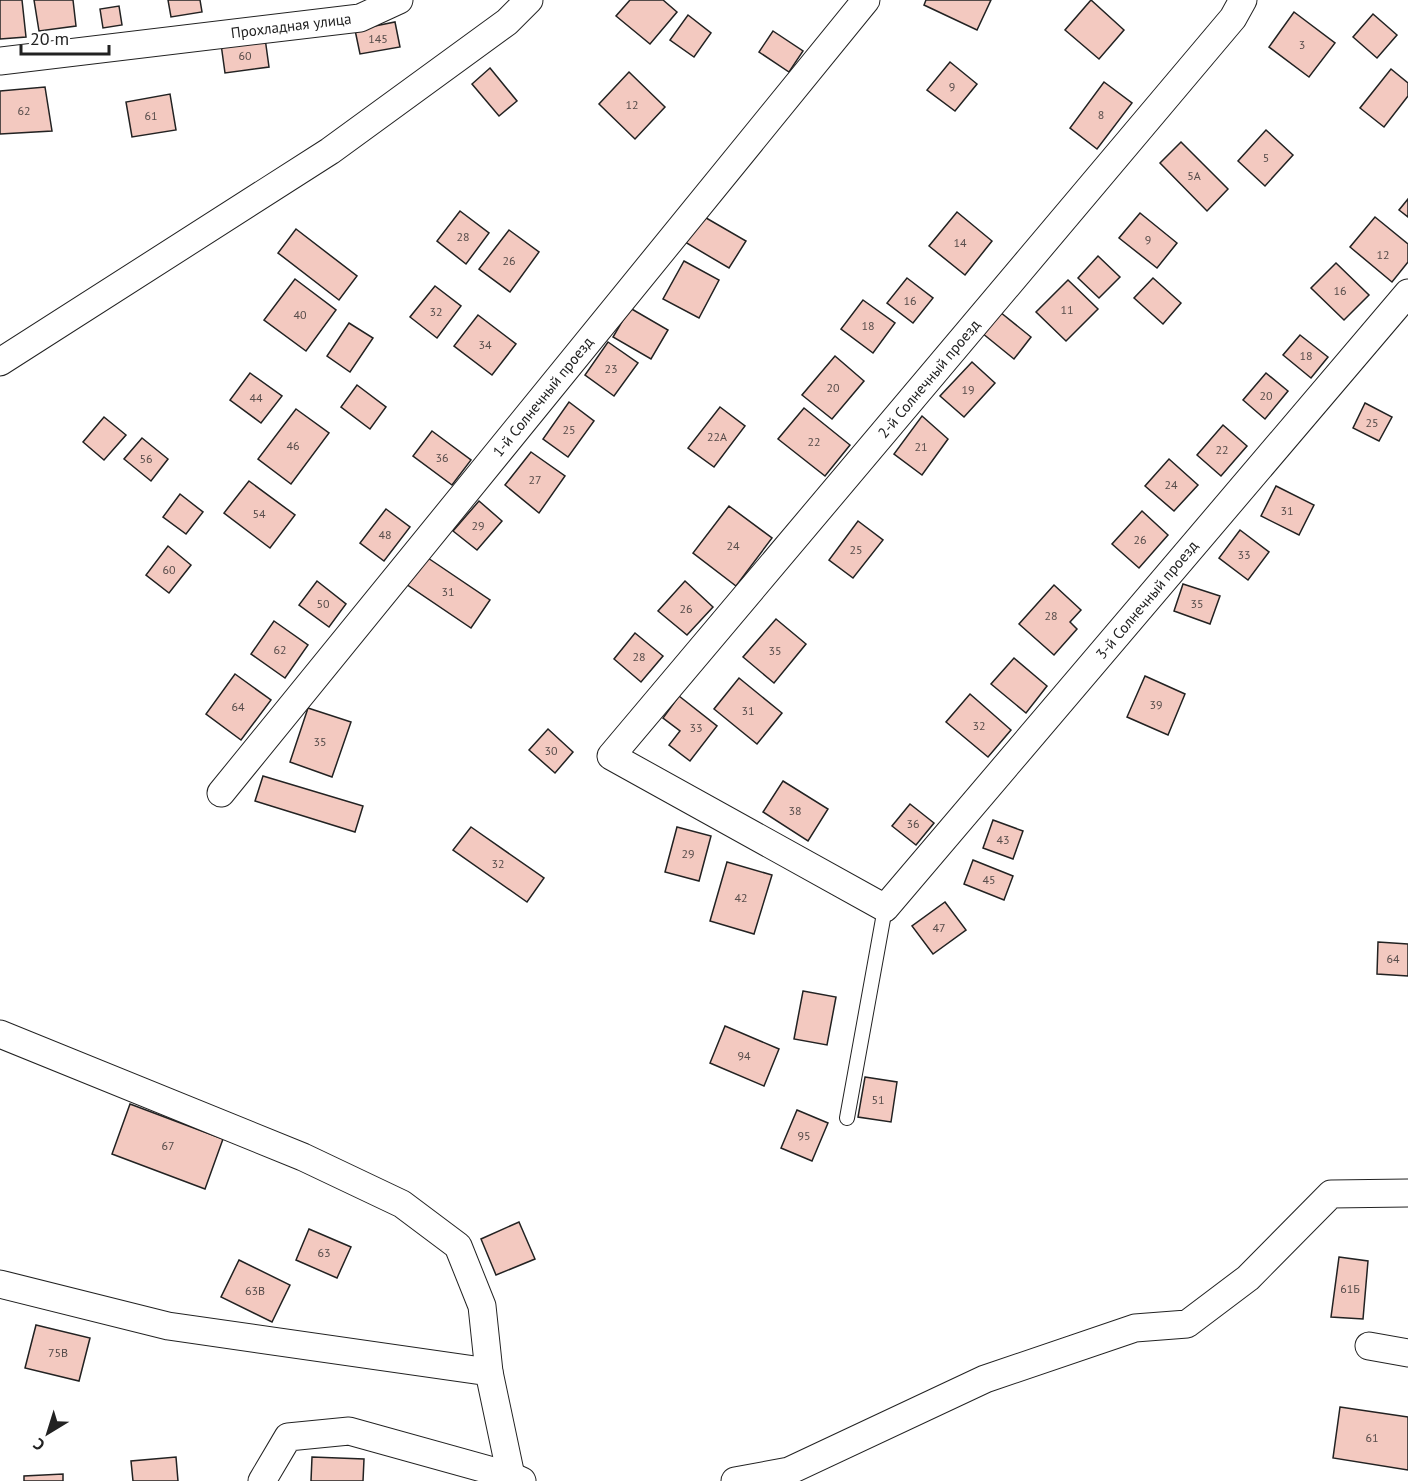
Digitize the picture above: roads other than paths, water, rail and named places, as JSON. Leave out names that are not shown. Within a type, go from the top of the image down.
[{"type":"street","name":"Прохладная улица","points":[[0,61],[360,18],[399,0]]},
{"type":"street","points":[[0,362],[330,151],[507,22],[529,0]]},
{"type":"street","name":"1-й Солнечный проезд","points":[[221,793],[866,0]]},
{"type":"street","name":"2-й Солнечный проезд","points":[[885,908],[612,756],[1233,18],[1243,0]]},
{"type":"street","name":"3-й Солнечный проезд","points":[[885,908],[1408,293]]},
{"type":"street","points":[[0,1034],[303,1157],[402,1204],[458,1246],[482,1306],[489,1372],[517,1478]]},
{"type":"street","points":[[735,1481],[789,1471],[995,1375],[1135,1328],[1187,1324],[1248,1278],[1330,1194],[1408,1193]]},
{"type":"street","points":[[0,1284],[168,1326],[489,1372]]},
{"type":"street","points":[[1369,1346],[1408,1353]]},
{"type":"street","points":[[262,1481],[288,1437],[349,1431],[517,1478]]},
{"type":"lane","points":[[847,1118],[885,908]]}]
